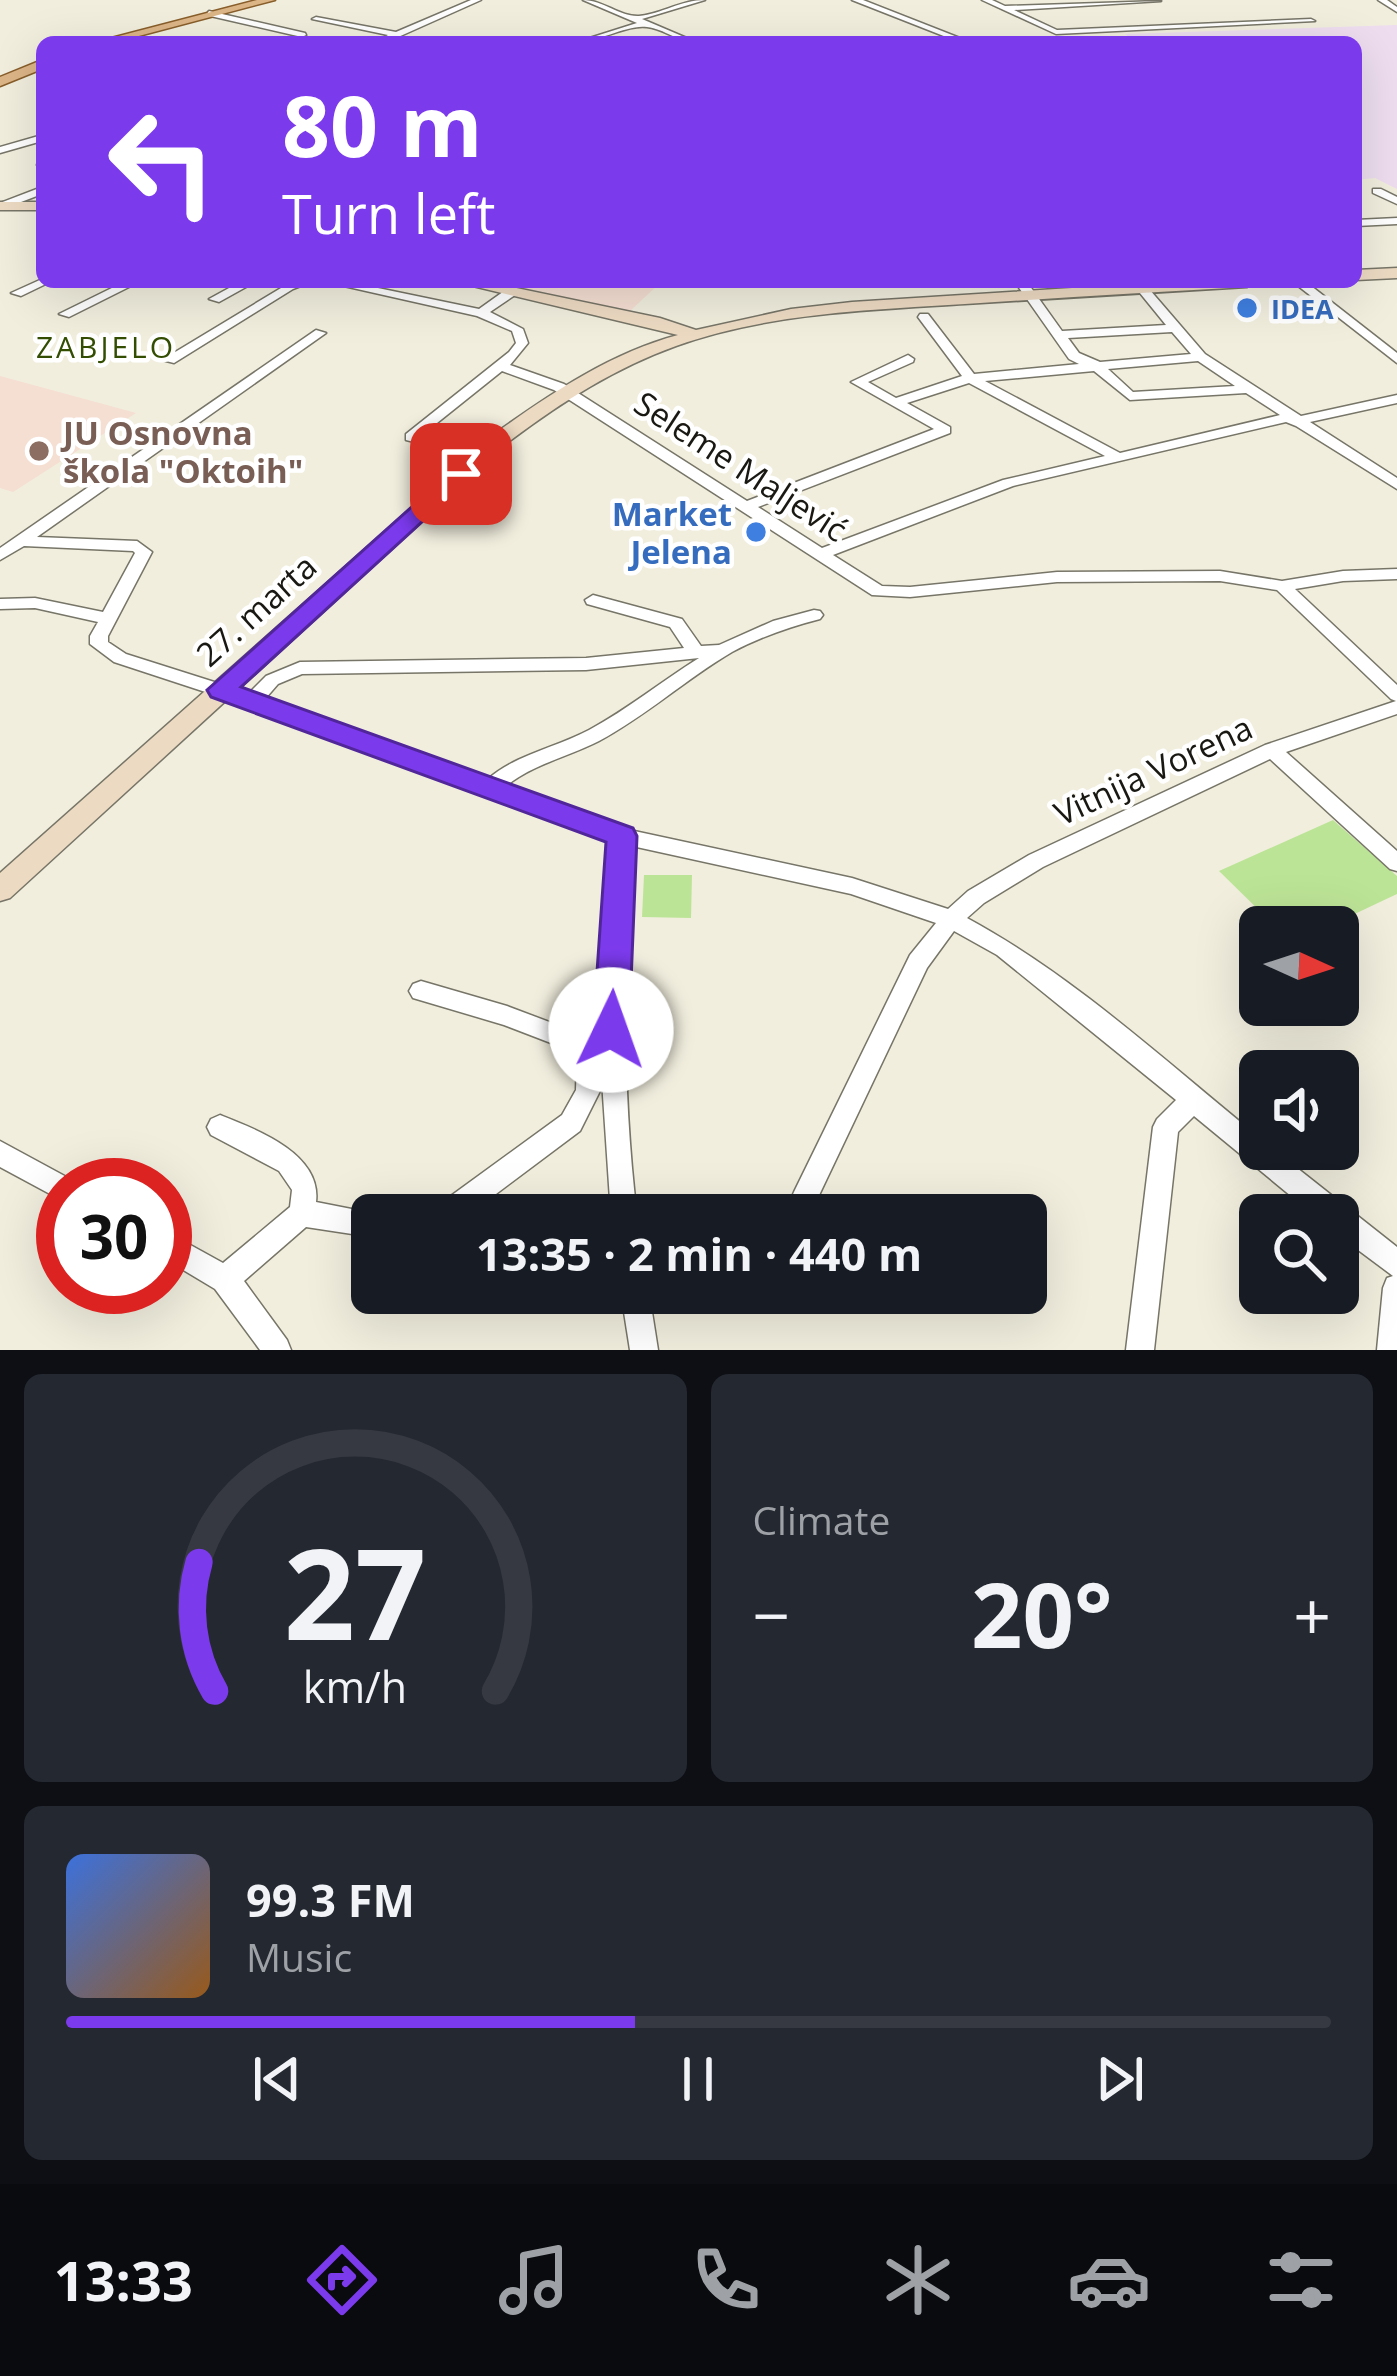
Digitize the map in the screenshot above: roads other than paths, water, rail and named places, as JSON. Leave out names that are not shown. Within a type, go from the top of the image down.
[{"type":"main road","points":[[124,36],[270,0]]},
{"type":"main road","points":[[0,82],[36,67]]},
{"type":"street","points":[[393,36],[477,0]]},
{"type":"street","points":[[587,0],[677,36]]},
{"type":"street","points":[[598,36],[701,0]]},
{"type":"street","points":[[856,0],[950,36]]},
{"type":"street","points":[[986,0],[1054,36]]},
{"type":"street","points":[[1382,0],[1397,10]]},
{"type":"street","points":[[1002,8],[1157,1]]},
{"type":"street","points":[[208,13],[302,35]]},
{"type":"street","points":[[316,19],[397,34]]},
{"type":"street","points":[[1072,36],[1311,21]]},
{"type":"street","points":[[360,36],[375,31]]},
{"type":"street","points":[[0,131],[27,143]]},
{"type":"street","points":[[0,150],[36,140]]},
{"type":"street","points":[[1377,190],[1397,200]]},
{"type":"street","points":[[2,206],[36,192]]},
{"type":"street","points":[[2,206],[36,206]]},
{"type":"street","points":[[1362,223],[1397,221]]},
{"type":"street","points":[[1362,275],[1397,273]]},
{"type":"street","points":[[17,293],[36,285]]},
{"type":"street","points":[[65,314],[120,288]]},
{"type":"street","points":[[215,299],[237,288]]},
{"type":"street","points":[[169,360],[287,288]]},
{"type":"street","points":[[361,288],[481,313],[510,323],[521,336],[522,343],[502,366],[411,437],[483,455]]},
{"type":"street","points":[[492,288],[636,319],[683,336]]},
{"type":"street","name":"27. marta","points":[[0,890],[483,455],[564,391],[608,366],[683,336],[810,310],[1025,289],[1178,288]]},
{"type":"street","points":[[1307,288],[1397,359]]},
{"type":"street","points":[[1025,289],[1078,360],[1130,396],[1245,389]]},
{"type":"street","points":[[1144,291],[1200,357],[1290,420],[1397,485]]},
{"type":"street","points":[[481,313],[511,292]]},
{"type":"street","points":[[924,317],[970,378],[1117,458]]},
{"type":"street","points":[[1058,335],[1172,328]]},
{"type":"street","points":[[0,555],[320,333]]},
{"type":"street","points":[[897,402],[970,378],[1200,357]]},
{"type":"street","points":[[750,505],[945,430],[858,382],[908,359]]},
{"type":"street","points":[[502,366],[564,391]]},
{"type":"street","name":"Seleme Maljević","points":[[564,391],[750,505],[872,589],[885,592],[1116,575],[1251,577],[1282,586]]},
{"type":"street","points":[[824,553],[994,487],[1397,399]]},
{"type":"street","points":[[22,541],[137,546],[145,552],[99,636],[105,650],[622,836],[853,886],[951,919],[1036,973],[1307,1194]]},
{"type":"street","points":[[1282,586],[1343,576],[1397,574]]},
{"type":"street","points":[[1282,586],[1397,695]]},
{"type":"street","points":[[593,600],[676,623],[694,651]]},
{"type":"street","points":[[6,601],[109,619]]},
{"type":"street","points":[[492,787],[516,769],[607,728],[717,650],[766,626],[814,615]]},
{"type":"street","points":[[252,701],[282,674],[300,668],[652,660],[717,650]]},
{"type":"street","points":[[652,660],[671,685]]},
{"type":"street","name":"Vitnija Vorena","points":[[806,1194],[918,962],[951,919],[976,897],[1036,861],[1272,750],[1397,707]]},
{"type":"street","points":[[1272,750],[1397,863]]},
{"type":"street","points":[[475,1194],[571,1123],[588,1091],[600,1044],[622,836]]},
{"type":"street","points":[[421,991],[600,1044]]},
{"type":"street","points":[[600,1044],[621,1194]]},
{"type":"street","points":[[1140,1350],[1166,1127],[1192,1101]]},
{"type":"street","points":[[220,1127],[288,1162],[301,1174],[305,1187],[302,1213],[225,1280]]},
{"type":"street","points":[[0,1153],[36,1174]]},
{"type":"street","points":[[302,1213],[351,1221]]},
{"type":"street","points":[[1359,1235],[1397,1264]]},
{"type":"street","points":[[192,1260],[225,1280],[277,1350]]},
{"type":"street","points":[[1391,1350],[1397,1288]]},
{"type":"street","points":[[638,1314],[644,1350]]},
{"type":"place","name":"IDEA","points":[[1247,308]]},
{"type":"place","name":"JU Osnovna škola \"Oktoih\"","points":[[39,451]]},
{"type":"place","name":"Market Jelena","points":[[756,532]]},
{"type":"district","name":"ZABJELO","points":[[106,346]]}]
